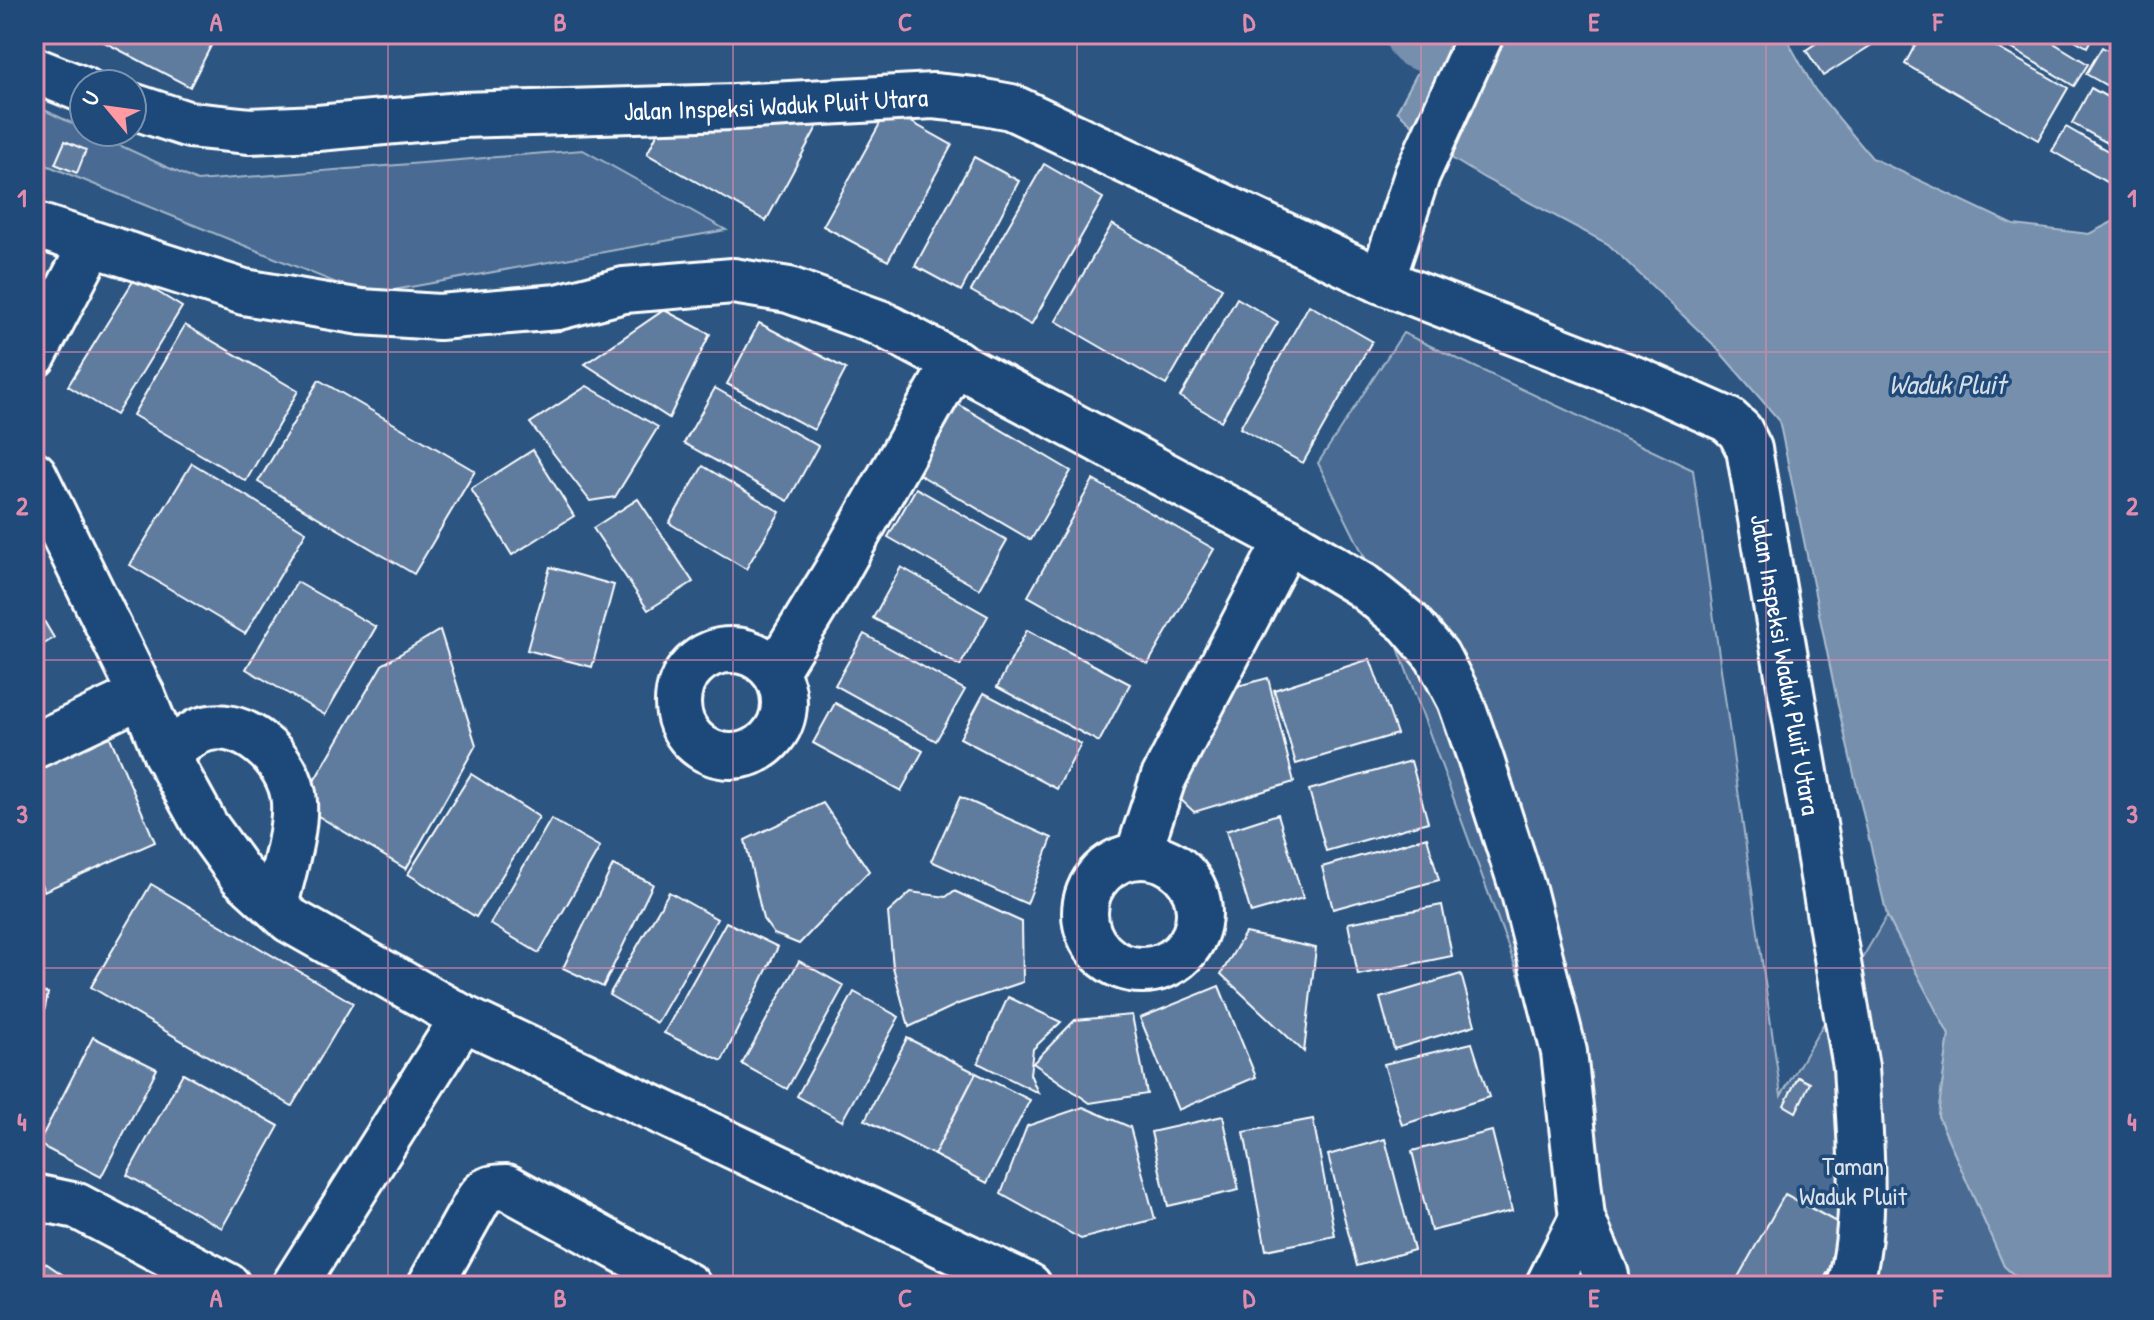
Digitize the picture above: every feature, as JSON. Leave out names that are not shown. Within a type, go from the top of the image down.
[{"type":"street","points":[[1382,281],[1417,175],[1481,34]]},
{"type":"street","points":[[34,70],[68,84]]},
{"type":"street","name":"Jalan Inspeksi Waduk Pluit Utara","points":[[148,111],[190,125],[250,131],[461,115],[734,107],[933,96],[1011,107],[1382,281],[1642,382],[1728,420],[1740,431],[1749,449],[1856,1067],[1862,1166],[1859,1255],[1850,1286]]},
{"type":"street","points":[[34,225],[244,292],[361,312],[439,317],[558,307],[624,290],[733,281],[789,290],[867,318],[955,362],[1287,540],[1362,585],[1409,623],[1437,656],[1460,700],[1524,893],[1564,1052],[1582,1218],[1606,1281],[1563,1286]]},
{"type":"street","points":[[34,355],[92,244]]},
{"type":"street","points":[[775,672],[835,574],[955,362]]},
{"type":"street","points":[[34,474],[142,695],[166,754],[214,837],[241,875],[290,920],[463,1018],[1029,1286]]},
{"type":"street","points":[[1138,855],[1163,779],[1287,540]]},
{"type":"street","points":[[34,746],[142,695]]},
{"type":"street","points":[[166,754],[199,731],[225,728],[247,734],[285,770],[294,801],[290,841],[275,906]]},
{"type":"street","points":[[294,1286],[463,1018]]},
{"type":"street","points":[[430,1286],[484,1191],[507,1187],[688,1286]]},
{"type":"street","points":[[34,1197],[77,1206],[228,1286]]},
{"type":"street","points":[[1548,1286],[1582,1218]]},
{"type":"green space","points":[[34,105],[68,121],[68,148],[126,148],[197,181],[583,150],[726,230],[366,295],[34,160]]},
{"type":"green space","name":"Taman Waduk Pluit","points":[[1403,333],[1693,470],[1781,1096],[1887,916],[1949,1035],[1938,1116],[2004,1266],[2026,1286],[1633,1286],[1365,558],[1318,463]]},
{"type":"water","name":"Waduk Pluit","points":[[1438,34],[1784,34],[1815,90],[1872,158],[2014,225],[2089,234],[2120,218],[2120,1286],[2026,1286],[2004,1266],[1938,1116],[1949,1035],[1887,916],[1839,710],[1779,420],[1713,344],[1608,244],[1445,154],[1397,111]]},
{"type":"building","points":[[89,34],[217,34],[190,87]]},
{"type":"building","points":[[1830,34],[1874,34],[1878,41],[1823,76],[1806,50]]},
{"type":"building","points":[[1921,34],[1973,34],[2068,88],[2038,140],[1905,64]]},
{"type":"building","points":[[2020,34],[2039,34],[2088,64],[2074,86],[2011,48]]},
{"type":"building","points":[[2064,34],[2094,34],[2087,47]]},
{"type":"building","points":[[2110,34],[2120,34],[2120,48],[2107,41]]},
{"type":"building","points":[[2102,47],[2120,57],[2120,93],[2086,74]]},
{"type":"building","points":[[2091,88],[2120,104],[2120,150],[2072,123]]},
{"type":"building","points":[[888,109],[952,145],[888,261],[823,226]]},
{"type":"building","points":[[824,114],[766,221],[647,154],[659,130]]},
{"type":"building","points":[[2066,127],[2120,158],[2108,183],[2052,151]]},
{"type":"building","points":[[65,141],[68,148],[86,150],[77,173],[55,164]]},
{"type":"building","points":[[974,157],[1019,181],[961,291],[915,266]]},
{"type":"building","points":[[1044,164],[1103,198],[1031,325],[971,291]]},
{"type":"building","points":[[1112,224],[1222,288],[1166,385],[1056,321]]},
{"type":"building","points":[[135,278],[182,307],[116,415],[68,386]]},
{"type":"building","points":[[1237,298],[1278,322],[1221,421],[1180,397]]},
{"type":"building","points":[[1309,305],[1372,341],[1303,463],[1240,428]]},
{"type":"building","points":[[664,310],[710,334],[669,418],[585,364]]},
{"type":"building","points":[[759,323],[846,369],[814,430],[727,384]]},
{"type":"building","points":[[185,325],[298,391],[246,481],[133,415]]},
{"type":"building","points":[[319,380],[475,471],[414,574],[258,482]]},
{"type":"building","points":[[587,386],[658,427],[615,497],[590,501],[530,423]]},
{"type":"building","points":[[715,388],[818,446],[788,501],[684,443]]},
{"type":"building","points":[[956,403],[1071,471],[1031,540],[915,472]]},
{"type":"building","points":[[533,450],[574,516],[512,555],[471,489]]},
{"type":"building","points":[[192,463],[306,532],[245,634],[130,565]]},
{"type":"building","points":[[703,466],[780,512],[746,569],[669,523]]},
{"type":"building","points":[[1093,480],[1214,549],[1148,664],[1028,596]]},
{"type":"building","points":[[916,488],[1007,540],[979,589],[888,537]]},
{"type":"building","points":[[638,499],[693,582],[648,610],[593,528]]},
{"type":"building","points":[[550,567],[614,585],[592,667],[527,650]]},
{"type":"building","points":[[901,567],[988,616],[960,666],[873,618]]},
{"type":"building","points":[[297,582],[376,627],[325,715],[246,669]]},
{"type":"building","points":[[34,604],[54,638],[34,650]]},
{"type":"building","points":[[440,630],[476,745],[406,869],[300,805],[382,665]]},
{"type":"building","points":[[1027,630],[1130,684],[1099,742],[997,687]]},
{"type":"building","points":[[864,634],[965,690],[936,741],[835,685]]},
{"type":"building","points":[[1370,659],[1397,734],[1296,764],[1274,690]]},
{"type":"building","points":[[1268,678],[1294,782],[1194,812],[1178,797],[1218,691]]},
{"type":"building","points":[[984,693],[1081,744],[1057,789],[960,738]]},
{"type":"building","points":[[835,703],[923,751],[901,791],[813,743]]},
{"type":"building","points":[[106,728],[155,842],[44,891],[34,868],[34,759]]},
{"type":"building","points":[[1411,761],[1428,822],[1326,851],[1309,790]]},
{"type":"building","points":[[471,774],[539,817],[476,917],[408,874]]},
{"type":"building","points":[[960,797],[1052,838],[1027,904],[931,861]]},
{"type":"building","points":[[823,803],[869,871],[799,944],[774,934],[763,919],[745,840]]},
{"type":"building","points":[[1278,814],[1303,898],[1251,913],[1226,831]]},
{"type":"building","points":[[551,819],[600,847],[539,953],[490,924]]},
{"type":"building","points":[[1427,837],[1439,880],[1333,909],[1322,867]]},
{"type":"building","points":[[613,865],[653,884],[603,987],[563,968]]},
{"type":"building","points":[[151,884],[353,1003],[292,1106],[91,987]]},
{"type":"building","points":[[954,891],[1022,922],[1023,982],[958,1004],[909,1027],[893,967],[888,913],[911,892],[946,897]]},
{"type":"building","points":[[669,892],[717,919],[657,1023],[609,995]]},
{"type":"building","points":[[1442,905],[1452,956],[1358,975],[1348,923]]},
{"type":"building","points":[[726,922],[778,947],[722,1061],[664,1033]]},
{"type":"building","points":[[1245,933],[1316,948],[1304,1052],[1221,974]]},
{"type":"building","points":[[799,961],[844,986],[787,1089],[742,1064]]},
{"type":"building","points":[[1461,974],[1475,1025],[1394,1049],[1380,998]]},
{"type":"building","points":[[1219,986],[1256,1077],[1178,1110],[1140,1018]]},
{"type":"building","points":[[34,991],[48,993],[34,1061]]},
{"type":"building","points":[[854,992],[899,1017],[842,1121],[797,1096]]},
{"type":"building","points":[[1008,997],[1061,1022],[1033,1049],[1030,1074],[1038,1093],[978,1063]]},
{"type":"building","points":[[1132,1015],[1147,1094],[1090,1103],[1033,1063],[1075,1020]]},
{"type":"building","points":[[93,1037],[157,1069],[101,1177],[38,1144]]},
{"type":"building","points":[[907,1038],[976,1073],[934,1155],[865,1120]]},
{"type":"building","points":[[1472,1043],[1489,1097],[1402,1125],[1384,1064]]},
{"type":"building","points":[[183,1073],[279,1126],[222,1228],[127,1175]]},
{"type":"building","points":[[976,1073],[1030,1100],[987,1183],[934,1155]]},
{"type":"building","points":[[1798,1077],[1810,1083],[1796,1112],[1784,1105]]},
{"type":"building","points":[[1083,1107],[1130,1127],[1155,1219],[1081,1239],[1001,1194],[1027,1126]]},
{"type":"building","points":[[1223,1116],[1239,1190],[1168,1206],[1151,1132]]},
{"type":"building","points":[[1313,1119],[1335,1236],[1266,1250],[1244,1132]]},
{"type":"building","points":[[1492,1131],[1512,1211],[1431,1231],[1412,1151]]},
{"type":"building","points":[[1385,1139],[1414,1250],[1357,1266],[1328,1155]]},
{"type":"building","points":[[1785,1194],[1851,1230],[1820,1286],[1733,1286]]},
{"type":"building","points":[[34,1260],[47,1264],[79,1286],[34,1286]]},
{"type":"waterway","points":[[1421,34],[1529,72]]}]
